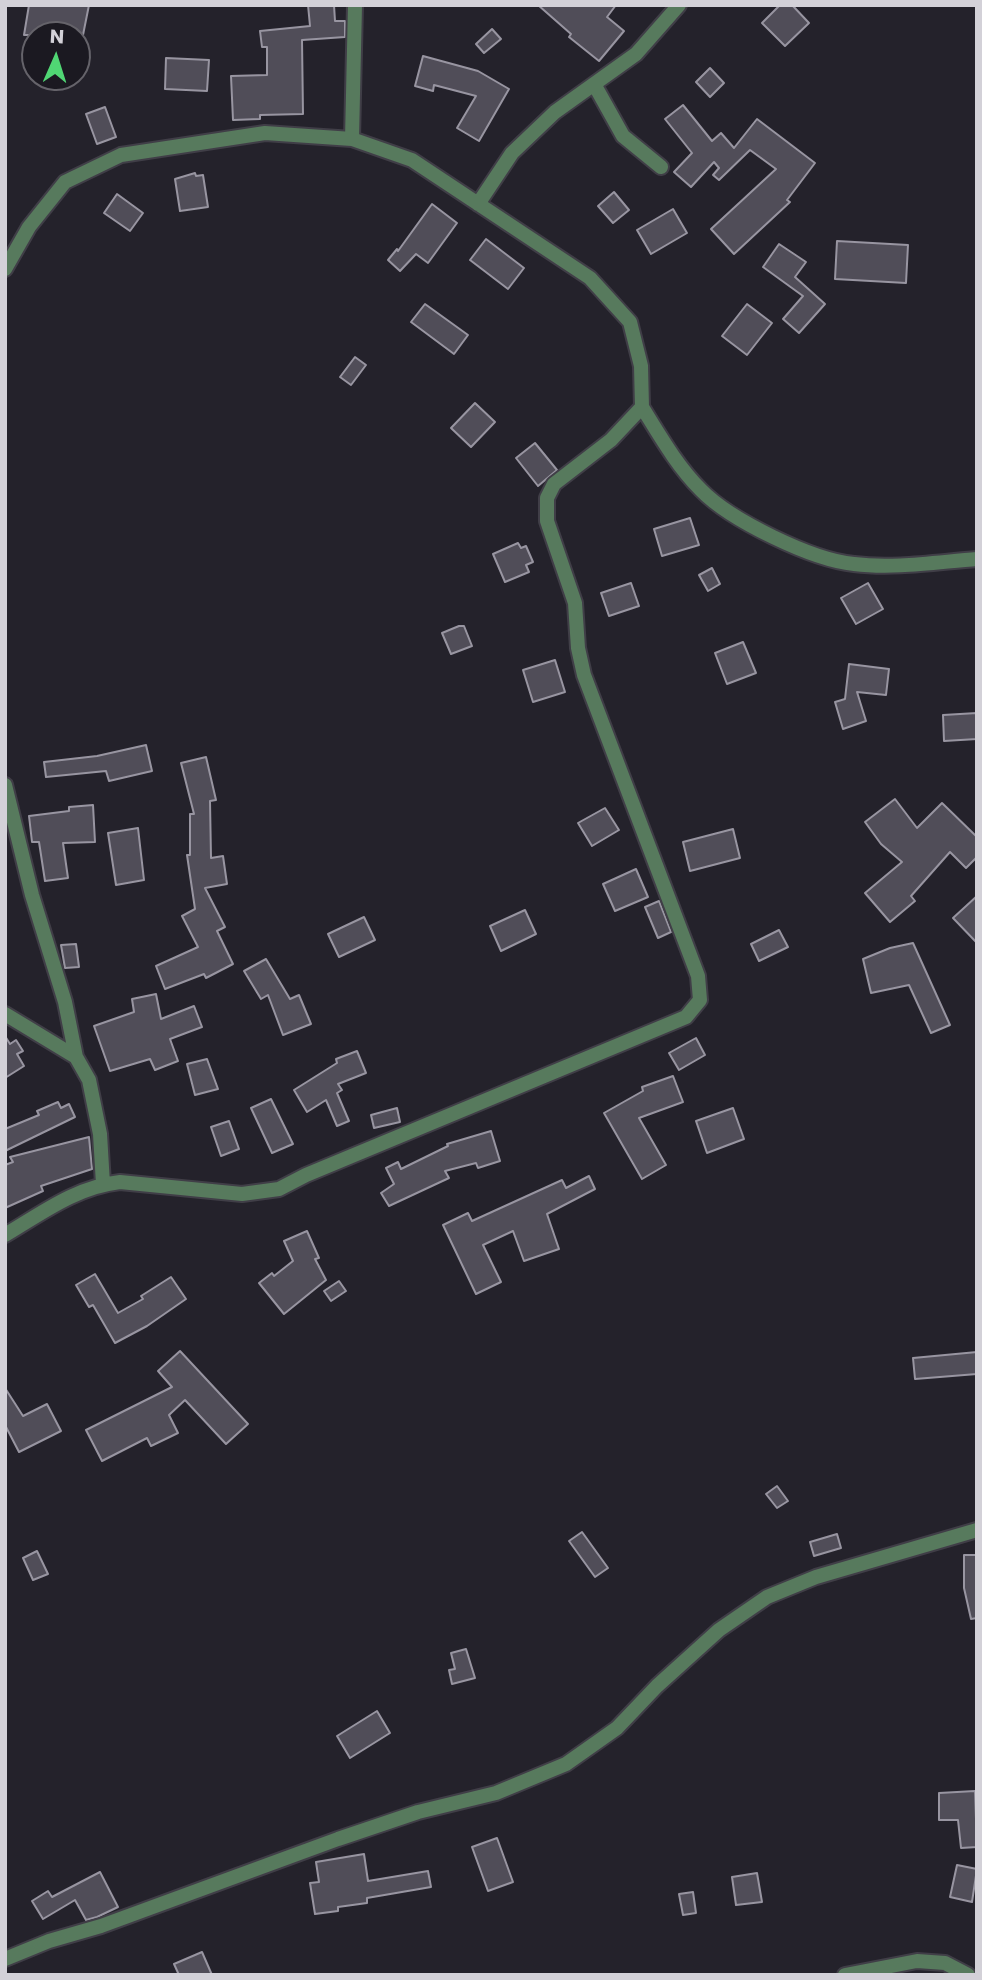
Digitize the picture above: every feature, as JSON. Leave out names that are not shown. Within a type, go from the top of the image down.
[{"type":"street","points":[[352,139],[355,5]]},
{"type":"street","points":[[478,204],[512,153],[555,112],[636,54],[679,5]]},
{"type":"street","points":[[594,84],[623,136],[661,167]]},
{"type":"street","points":[[5,270],[29,227],[65,182],[121,155],[265,133],[352,139],[412,160],[590,278],[630,321],[641,366],[642,407],[682,469],[703,492],[738,517],[823,558],[854,564],[888,565],[977,559]]},
{"type":"street","points":[[5,1235],[82,1190],[103,1184],[120,1182],[242,1194],[279,1189],[306,1175],[686,1017],[700,1000],[698,976],[584,675],[578,648],[575,603],[547,521],[547,498],[554,484],[611,440],[642,407]]},
{"type":"street","points":[[5,785],[32,895],[65,1002],[76,1057],[89,1080],[100,1134],[103,1184]]},
{"type":"street","points":[[5,1014],[76,1057]]},
{"type":"street","points":[[5,1959],[338,1839],[418,1812],[496,1793],[566,1764],[617,1727],[657,1686],[719,1630],[767,1597],[816,1577],[977,1530]]},
{"type":"street","points":[[845,1975],[917,1961],[945,1964],[968,1975]]},
{"type":"building","points":[[29,5],[89,5],[86,21],[26,21]]},
{"type":"building","points":[[308,5],[334,5],[335,21],[345,21],[345,37],[302,40],[303,114],[260,115],[260,119],[233,120],[231,76],[267,75],[267,47],[262,47],[260,31],[310,26]]},
{"type":"building","points":[[538,5],[616,5],[607,17],[624,31],[599,61],[569,37],[571,34]]},
{"type":"building","points":[[780,5],[792,5],[809,23],[785,46],[762,23]]},
{"type":"building","points":[[492,29],[501,39],[484,53],[476,44]]},
{"type":"building","points":[[423,56],[478,71],[509,89],[479,141],[457,128],[476,96],[434,85],[433,91],[415,86]]},
{"type":"building","points":[[166,58],[209,60],[207,91],[165,89]]},
{"type":"building","points":[[710,68],[724,83],[710,97],[696,82]]},
{"type":"building","points":[[683,105],[712,141],[721,133],[734,148],[757,119],[815,163],[787,200],[790,202],[734,254],[711,229],[776,169],[750,150],[719,180],[713,175],[719,168],[714,162],[691,187],[674,172],[692,153],[665,119]]},
{"type":"building","points":[[105,107],[116,137],[97,144],[86,114]]},
{"type":"building","points":[[195,173],[196,176],[203,175],[208,207],[180,211],[175,179]]},
{"type":"building","points":[[614,192],[629,210],[613,223],[598,206]]},
{"type":"building","points":[[117,194],[143,213],[130,231],[104,213]]},
{"type":"building","points":[[432,204],[457,223],[428,263],[416,254],[400,271],[388,260],[397,249],[398,251]]},
{"type":"building","points":[[673,209],[687,233],[651,254],[637,230]]},
{"type":"building","points":[[486,239],[524,268],[508,289],[470,260]]},
{"type":"building","points":[[837,241],[908,245],[906,283],[835,279]]},
{"type":"building","points":[[779,244],[806,262],[795,277],[825,304],[799,333],[783,319],[803,296],[763,267]]},
{"type":"building","points":[[425,304],[468,335],[454,354],[411,322]]},
{"type":"building","points":[[747,304],[772,323],[747,355],[722,336]]},
{"type":"building","points":[[355,357],[366,365],[351,385],[340,377]]},
{"type":"building","points":[[475,403],[495,422],[471,447],[451,428]]},
{"type":"building","points":[[535,443],[557,470],[538,486],[516,458]]},
{"type":"building","points":[[690,518],[699,545],[662,556],[654,529]]},
{"type":"building","points":[[518,543],[521,548],[526,546],[533,562],[526,565],[529,572],[505,582],[493,554]]},
{"type":"building","points":[[712,568],[720,584],[708,591],[699,575]]},
{"type":"building","points":[[631,583],[639,606],[609,616],[601,593]]},
{"type":"building","points":[[868,583],[883,609],[856,624],[841,598]]},
{"type":"building","points":[[464,626],[472,646],[451,654],[442,633]]},
{"type":"building","points":[[743,642],[756,673],[727,684],[715,653]]},
{"type":"building","points":[[555,660],[565,692],[533,702],[523,670]]},
{"type":"building","points":[[849,664],[889,669],[886,695],[857,692],[866,721],[843,729],[835,702],[845,699]]},
{"type":"building","points":[[977,713],[977,739],[944,741],[943,715]]},
{"type":"building","points":[[146,745],[152,771],[109,781],[106,771],[46,777],[44,762],[97,756]]},
{"type":"building","points":[[206,757],[216,800],[210,801],[211,858],[223,856],[227,884],[205,888],[225,927],[217,931],[233,964],[206,978],[204,974],[165,989],[156,966],[198,947],[182,916],[195,909],[187,855],[190,855],[190,814],[194,814],[181,763]]},
{"type":"building","points":[[895,799],[917,828],[942,803],[977,837],[977,857],[966,868],[950,852],[911,896],[915,901],[890,922],[865,893],[902,862],[881,844],[865,822]]},
{"type":"building","points":[[93,805],[95,842],[63,843],[68,878],[45,881],[39,842],[32,842],[29,816]]},
{"type":"building","points":[[605,808],[619,830],[592,846],[578,823]]},
{"type":"building","points":[[138,828],[144,880],[116,885],[108,833]]},
{"type":"building","points":[[733,829],[740,858],[690,871],[683,842]]},
{"type":"building","points":[[636,869],[648,897],[615,911],[603,884]]},
{"type":"building","points":[[977,896],[977,943],[953,918]]},
{"type":"building","points":[[659,901],[671,932],[658,938],[645,907]]},
{"type":"building","points":[[525,910],[536,934],[501,951],[490,926]]},
{"type":"building","points":[[364,917],[375,940],[339,957],[328,934]]},
{"type":"building","points":[[779,930],[788,947],[759,961],[751,944]]},
{"type":"building","points":[[913,943],[950,1025],[931,1033],[909,985],[871,993],[863,959],[890,948]]},
{"type":"building","points":[[76,944],[79,967],[65,968],[61,945]]},
{"type":"building","points":[[266,959],[290,999],[299,995],[311,1024],[283,1035],[268,995],[261,999],[244,971]]},
{"type":"building","points":[[156,994],[161,1019],[194,1006],[202,1027],[170,1039],[178,1061],[155,1070],[150,1059],[110,1071],[94,1026],[134,1012],[132,999]]},
{"type":"building","points":[[5,1036],[10,1044],[16,1040],[23,1051],[17,1054],[24,1066],[5,1078]]},
{"type":"building","points":[[696,1038],[705,1055],[679,1070],[669,1053]]},
{"type":"building","points":[[357,1051],[366,1073],[338,1084],[342,1090],[337,1093],[349,1121],[337,1126],[326,1100],[307,1112],[294,1090],[337,1063],[336,1059]]},
{"type":"building","points":[[207,1059],[218,1089],[195,1095],[187,1064]]},
{"type":"building","points":[[673,1076],[683,1102],[639,1118],[666,1165],[642,1179],[604,1113],[643,1091],[642,1087]]},
{"type":"building","points":[[271,1099],[293,1144],[272,1153],[251,1108]]},
{"type":"building","points":[[58,1102],[61,1108],[69,1104],[75,1117],[5,1151],[5,1129],[39,1115],[37,1111]]},
{"type":"building","points":[[397,1108],[400,1122],[374,1128],[371,1115]]},
{"type":"building","points":[[733,1108],[744,1139],[707,1153],[696,1121]]},
{"type":"building","points":[[229,1121],[239,1149],[221,1156],[211,1127]]},
{"type":"building","points":[[491,1131],[500,1161],[478,1168],[476,1163],[445,1171],[449,1178],[389,1206],[381,1193],[394,1184],[386,1168],[398,1162],[401,1169],[448,1146],[447,1144]]},
{"type":"building","points":[[89,1137],[92,1169],[41,1186],[43,1191],[5,1208],[5,1165],[13,1162],[10,1157]]},
{"type":"building","points":[[589,1176],[595,1189],[547,1214],[559,1249],[524,1261],[513,1231],[483,1245],[501,1282],[476,1294],[443,1225],[468,1213],[472,1221],[562,1180],[566,1188]]},
{"type":"building","points":[[307,1231],[319,1258],[315,1259],[326,1280],[284,1314],[259,1283],[272,1273],[274,1276],[293,1261],[284,1241]]},
{"type":"building","points":[[95,1274],[118,1313],[143,1299],[141,1296],[171,1277],[186,1299],[147,1326],[115,1343],[93,1305],[89,1307],[76,1285]]},
{"type":"building","points":[[339,1281],[346,1291],[331,1301],[324,1291]]},
{"type":"building","points":[[180,1351],[248,1424],[226,1444],[185,1400],[169,1415],[178,1433],[151,1446],[147,1438],[102,1461],[86,1430],[172,1387],[158,1371]]},
{"type":"building","points":[[977,1352],[977,1374],[915,1379],[913,1358]]},
{"type":"building","points":[[5,1388],[23,1416],[47,1404],[61,1431],[19,1452],[5,1425]]},
{"type":"building","points":[[777,1486],[788,1501],[777,1508],[766,1494]]},
{"type":"building","points":[[582,1532],[608,1568],[595,1577],[569,1541]]},
{"type":"building","points":[[837,1534],[841,1548],[814,1556],[810,1542]]},
{"type":"building","points":[[37,1551],[48,1574],[33,1580],[23,1558]]},
{"type":"building","points":[[964,1555],[977,1555],[977,1618],[971,1619],[964,1588]]},
{"type":"building","points":[[466,1649],[475,1678],[452,1684],[449,1670],[455,1669],[451,1653]]},
{"type":"building","points":[[377,1711],[390,1733],[350,1758],[337,1736]]},
{"type":"building","points":[[975,1791],[977,1847],[961,1848],[958,1820],[939,1820],[939,1793]]},
{"type":"building","points":[[497,1838],[513,1882],[488,1891],[472,1847]]},
{"type":"building","points":[[364,1854],[368,1881],[428,1871],[431,1887],[367,1898],[367,1903],[315,1914],[310,1883],[319,1882],[316,1862]]},
{"type":"building","points":[[957,1865],[977,1869],[972,1902],[950,1897]]},
{"type":"building","points":[[100,1872],[118,1907],[97,1917],[86,1920],[75,1900],[43,1919],[32,1901],[48,1891],[52,1897]]},
{"type":"building","points":[[757,1873],[762,1902],[736,1905],[732,1877]]},
{"type":"building","points":[[693,1892],[696,1913],[683,1915],[679,1894]]},
{"type":"building","points":[[202,1952],[212,1975],[179,1975],[174,1964]]}]
